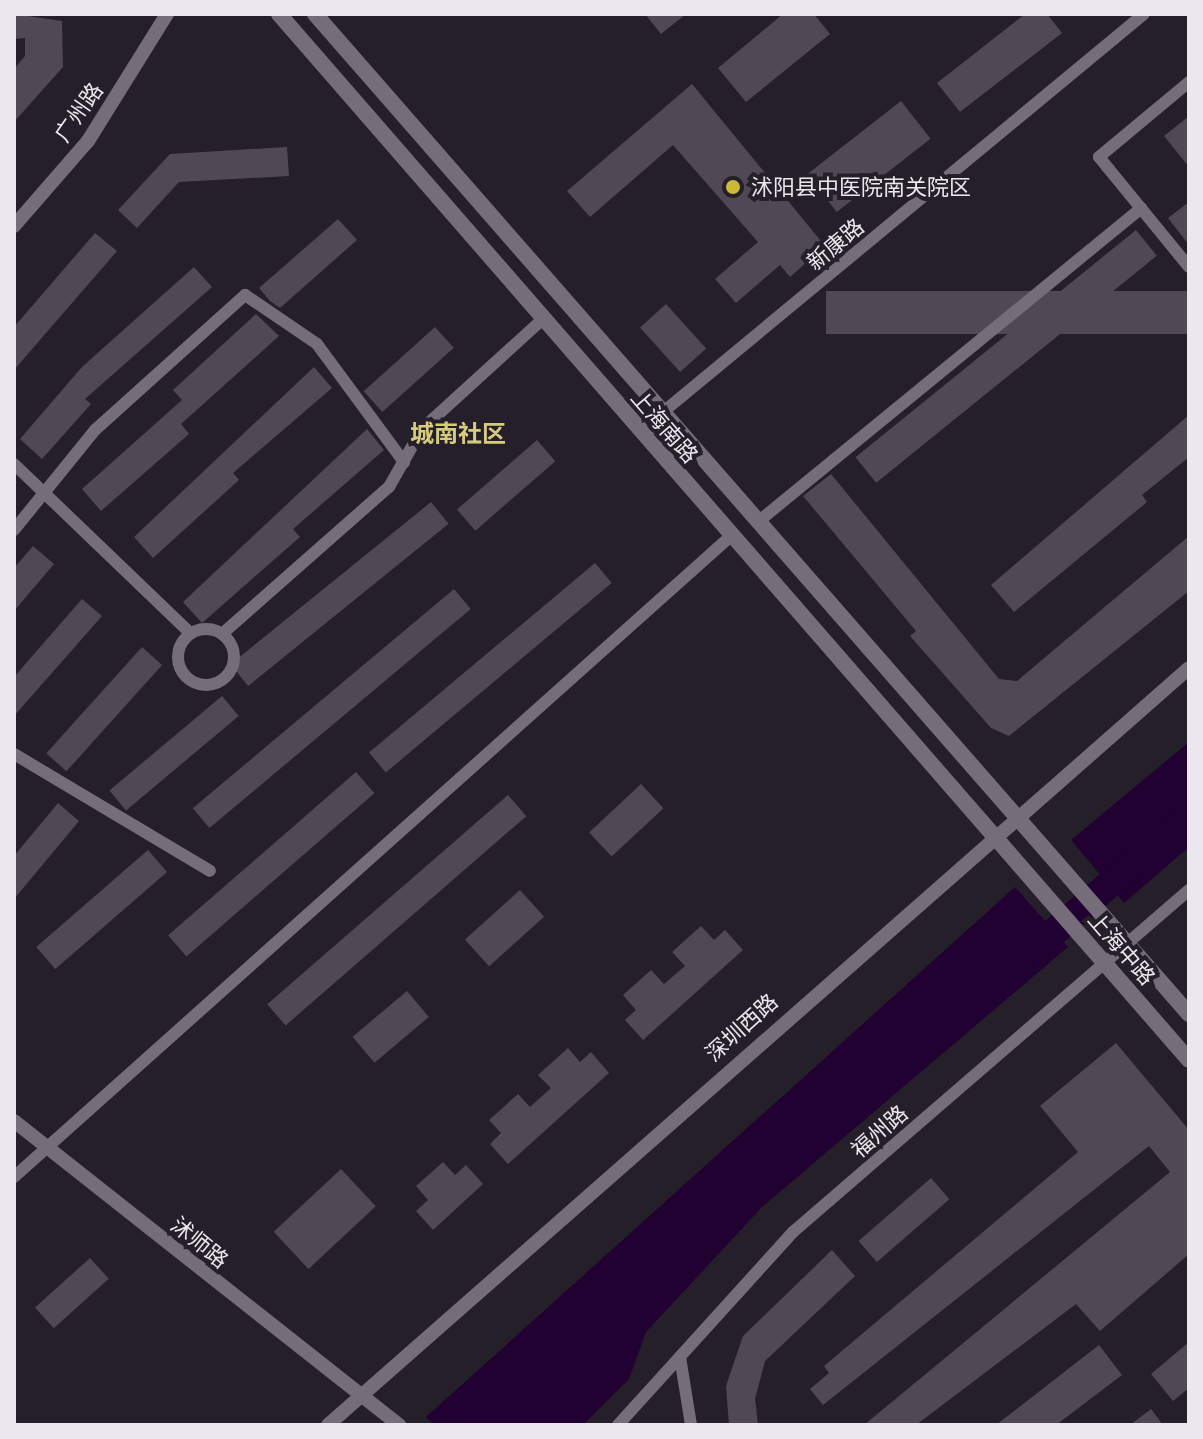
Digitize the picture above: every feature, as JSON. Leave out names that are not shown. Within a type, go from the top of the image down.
[{"type":"main road","name":"上海南路","points":[[279,14],[1020,866]]},
{"type":"main road","name":"上海南路","points":[[315,14],[1045,845]]},
{"type":"main road","name":"上海中路","points":[[1045,845],[1189,1014]]},
{"type":"main road","name":"上海中路","points":[[1020,866],[1189,1060]]},
{"type":"street","name":"广州路","points":[[14,226],[88,141],[167,14]]},
{"type":"street","name":"新康路","points":[[663,412],[1144,14]]},
{"type":"street","points":[[1189,82],[1099,157],[1189,267]]},
{"type":"street","points":[[759,521],[1141,208]]},
{"type":"street","points":[[14,530],[95,430],[245,295],[317,344],[404,462]]},
{"type":"street","points":[[14,464],[46,491],[98,550],[191,634],[222,634],[389,487],[422,429],[543,319]]},
{"type":"street","points":[[14,1177],[731,536]]},
{"type":"street","points":[[191,634],[178,658],[185,675],[200,684],[219,681],[231,668],[233,649],[222,634]]},
{"type":"street","name":"深圳西路","points":[[328,1425],[993,834],[1189,668]]},
{"type":"street","points":[[14,754],[210,871]]},
{"type":"street","name":"福州路","points":[[618,1425],[793,1232],[1100,956],[1189,890]]},
{"type":"street","name":"沭师路","points":[[14,1121],[359,1397],[399,1425]]},
{"type":"street","points":[[680,1357],[691,1425]]},
{"type":"shaded area","points":[[1189,742],[1189,847],[1124,903],[1071,840]]},
{"type":"shaded area","points":[[1015,887],[1068,947],[762,1207],[646,1332],[629,1379],[583,1425],[434,1425],[426,1417]]},
{"type":"building","points":[[14,14],[62,21],[63,67],[14,122],[14,69],[25,56],[25,38],[14,39]]},
{"type":"building","points":[[645,14],[686,14],[661,34]]},
{"type":"building","points":[[783,14],[814,14],[830,34],[746,102],[718,68]]},
{"type":"building","points":[[1025,14],[1047,14],[1062,33],[960,112],[937,83]]},
{"type":"building","points":[[692,84],[825,246],[790,277],[780,265],[736,303],[715,279],[758,242],[673,145],[590,217],[567,191]]},
{"type":"building","points":[[901,101],[931,139],[837,212],[807,174]]},
{"type":"building","points":[[1189,116],[1189,167],[1164,136]]},
{"type":"building","points":[[287,147],[289,176],[179,182],[137,228],[118,210],[170,154]]},
{"type":"building","points":[[1189,202],[1189,245],[1168,218]]},
{"type":"building","points":[[338,219],[357,240],[280,308],[270,301],[259,288]]},
{"type":"building","points":[[1136,230],[1157,256],[876,483],[855,457]]},
{"type":"building","points":[[95,233],[117,251],[14,370],[14,327]]},
{"type":"building","points":[[194,267],[212,287],[85,399],[91,404],[42,459],[20,439],[82,367]]},
{"type":"building","points":[[826,291],[1189,291],[1189,334],[826,334]]},
{"type":"building","points":[[666,304],[706,349],[680,372],[640,327]]},
{"type":"building","points":[[256,314],[279,336],[181,424],[189,434],[101,511],[82,489],[182,400],[173,390]]},
{"type":"building","points":[[435,327],[454,348],[382,412],[364,391]]},
{"type":"building","points":[[314,367],[332,388],[233,473],[239,480],[153,558],[134,537]]},
{"type":"building","points":[[1189,415],[1189,457],[1142,495],[1147,502],[1014,612],[991,585]]},
{"type":"building","points":[[367,429],[384,450],[293,529],[300,537],[202,623],[183,602]]},
{"type":"building","points":[[537,440],[555,461],[475,531],[457,510]]},
{"type":"building","points":[[831,474],[999,679],[1017,681],[1189,536],[1189,591],[1009,736],[991,728],[910,636],[916,631],[803,496]]},
{"type":"building","points":[[431,502],[449,524],[248,686],[230,664]]},
{"type":"building","points":[[33,546],[54,564],[14,611],[14,568]]},
{"type":"building","points":[[595,563],[612,583],[386,773],[369,753]]},
{"type":"building","points":[[454,589],[471,609],[209,828],[193,808]]},
{"type":"building","points":[[82,599],[102,616],[14,716],[14,677]]},
{"type":"building","points":[[142,647],[162,665],[66,771],[46,753]]},
{"type":"building","points":[[222,696],[239,716],[126,810],[109,790]]},
{"type":"building","points":[[356,772],[374,793],[186,956],[168,935]]},
{"type":"building","points":[[641,784],[664,808],[612,857],[589,832]]},
{"type":"building","points":[[508,795],[526,816],[286,1025],[267,1004]]},
{"type":"building","points":[[58,803],[79,821],[14,899],[14,856]]},
{"type":"building","points":[[148,850],[167,872],[55,969],[36,947]]},
{"type":"building","points":[[520,890],[544,917],[489,966],[465,940]]},
{"type":"building","points":[[701,926],[714,940],[725,930],[743,950],[643,1040],[625,1020],[636,1010],[623,995],[651,970],[664,984],[685,966],[672,952]]},
{"type":"building","points":[[407,991],[429,1017],[374,1063],[353,1037]]},
{"type":"building","points":[[1116,1043],[1189,1130],[1189,1254],[1100,1331],[1076,1304],[916,1425],[864,1425],[1170,1172],[1149,1146],[823,1405],[810,1389],[829,1373],[824,1366],[1078,1152],[1040,1106]]},
{"type":"building","points":[[568,1048],[580,1062],[591,1052],[609,1073],[508,1164],[490,1144],[501,1133],[489,1120],[518,1094],[530,1107],[551,1088],[538,1075]]},
{"type":"building","points":[[443,1162],[455,1175],[466,1165],[483,1184],[433,1230],[416,1211],[428,1200],[416,1186]]},
{"type":"building","points":[[341,1169],[376,1206],[308,1269],[274,1232]]},
{"type":"building","points":[[931,1178],[949,1199],[877,1262],[859,1241]]},
{"type":"building","points":[[832,1250],[855,1276],[765,1361],[755,1399],[758,1425],[729,1425],[726,1386],[743,1336]]},
{"type":"building","points":[[90,1258],[109,1279],[54,1328],[35,1308]]},
{"type":"building","points":[[1189,1342],[1189,1388],[1173,1401],[1151,1374]]},
{"type":"building","points":[[1099,1345],[1122,1375],[1056,1425],[996,1425]]},
{"type":"building","points":[[1151,1409],[1163,1425],[1130,1425]]},
{"type":"waterway","points":[[1026,956],[1189,816]]},
{"type":"place","name":"沭阳县中医院南关院区","points":[[733,187]]},
{"type":"district","name":"城南社区","points":[[458,433]]}]
